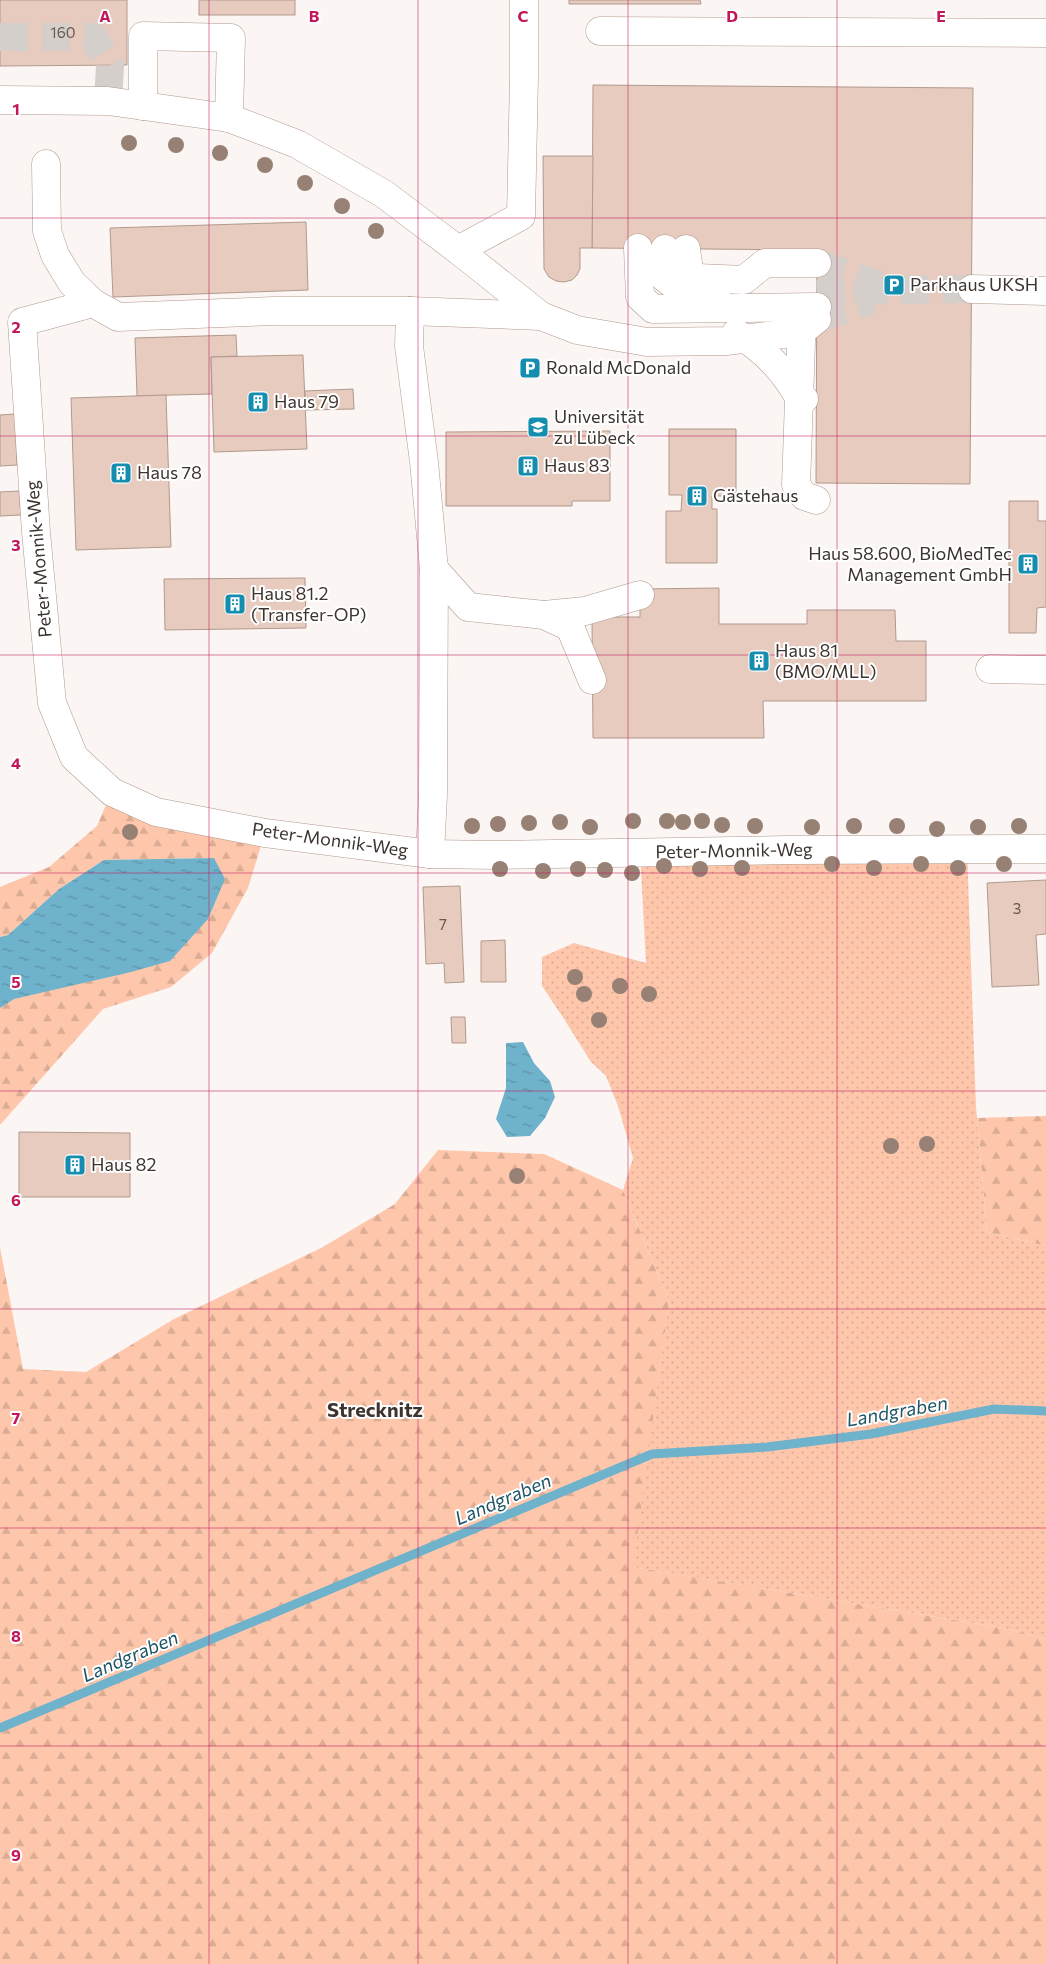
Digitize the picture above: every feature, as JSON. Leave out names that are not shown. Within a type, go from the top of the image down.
[{"type":"street","points":[[458,250],[521,216],[524,0]]},
{"type":"street","points":[[600,31],[1046,33]]},
{"type":"street","points":[[143,106],[143,36],[231,38],[229,118]]},
{"type":"street","points":[[0,100],[108,101],[229,118],[297,144],[384,194],[541,316],[577,330],[647,342],[726,342],[747,339],[809,303]]},
{"type":"street","points":[[46,164],[47,231],[55,255],[72,283],[93,303],[118,317],[273,311],[410,311],[541,316]]},
{"type":"street","points":[[638,248],[640,297],[653,310],[809,303]]},
{"type":"street","points":[[809,303],[758,294],[684,293],[665,278],[675,249],[689,271],[698,278],[744,280],[765,263],[809,303],[808,399],[796,485],[804,496],[816,500]]},
{"type":"street","points":[[972,289],[1046,291]]},
{"type":"street","name":"Peter-Monnik-Weg","points":[[93,303],[22,322],[36,532],[52,703],[74,757],[112,792],[156,812],[265,833],[430,854],[496,856],[788,850],[1046,848]]},
{"type":"street","points":[[608,335],[657,323],[792,322],[809,303]]},
{"type":"street","points":[[410,311],[409,346],[424,462],[434,569],[433,794],[430,854]]},
{"type":"street","points":[[720,324],[747,339],[774,363],[808,399]]},
{"type":"street","points":[[434,569],[468,607],[577,619],[640,595]]},
{"type":"street","points":[[577,619],[592,680]]},
{"type":"street","points":[[990,669],[1046,670]]},
{"type":"green space","points":[[109,798],[265,833],[248,888],[212,953],[171,987],[103,1009],[0,1125],[0,1008],[214,858],[104,860],[59,889],[8,935],[0,937],[0,887],[49,867],[97,826]]},
{"type":"green space","points":[[967,849],[976,1107],[987,1232],[1046,1246],[1046,1639],[1003,1628],[632,1567],[669,1301],[623,1190],[633,1158],[618,1106],[606,1076],[591,1062],[542,986],[542,957],[574,943],[646,963],[640,852]]},
{"type":"green space","points":[[1046,1116],[1046,1246],[987,1232],[977,1118]]},
{"type":"green space","points":[[438,1150],[544,1154],[623,1190],[669,1301],[633,1567],[1003,1628],[1046,1639],[1046,1964],[0,1964],[0,1247],[23,1369],[86,1372],[174,1319],[323,1247],[395,1204]]},
{"type":"water","points":[[214,858],[225,879],[208,919],[170,961],[14,999],[0,1008],[0,937],[8,935],[59,889],[104,860]]},
{"type":"water","points":[[523,1042],[534,1063],[550,1081],[555,1097],[545,1118],[530,1136],[507,1137],[496,1119],[506,1088],[506,1043]]},
{"type":"building","points":[[0,0],[127,0],[127,65],[0,66]]},
{"type":"building","points":[[199,0],[295,0],[295,15],[199,15]]},
{"type":"building","points":[[569,0],[700,0],[701,4],[569,4]]},
{"type":"building","name":"Parkhaus UKSH","points":[[593,85],[973,88],[970,484],[816,483],[817,250],[592,248]]},
{"type":"building","points":[[543,156],[593,156],[592,248],[580,248],[580,269],[572,280],[564,282],[556,281],[549,277],[544,269]]},
{"type":"building","points":[[306,222],[308,290],[113,297],[110,228]]},
{"type":"building","name":"Haus 79","points":[[236,335],[237,356],[211,357],[212,394],[137,396],[135,338]]},
{"type":"building","name":"Haus 79","points":[[303,355],[307,449],[214,452],[211,357]]},
{"type":"building","points":[[353,389],[354,409],[305,410],[305,391]]},
{"type":"building","name":"Haus 78","points":[[166,395],[171,547],[76,550],[71,398]]},
{"type":"building","points":[[15,414],[17,465],[0,466],[0,415]]},
{"type":"building","name":"Gästehaus","points":[[669,429],[736,429],[736,496],[712,496],[712,509],[717,509],[717,563],[666,563],[666,511],[681,511],[682,495],[669,495]]},
{"type":"building","name":"Haus 83","points":[[610,431],[610,501],[572,501],[572,506],[446,506],[446,432]]},
{"type":"building","points":[[19,491],[21,515],[0,516],[0,492]]},
{"type":"building","name":"Haus 58.600, BioMedTec Management GmbH","points":[[1009,501],[1038,501],[1038,521],[1046,521],[1046,607],[1037,608],[1036,633],[1009,633]]},
{"type":"building","name":"Haus 81.2 (Transfer-OP)","points":[[305,578],[306,628],[165,630],[164,579]]},
{"type":"building","name":"Haus 81 (BMO/MLL)","points":[[719,588],[719,624],[807,624],[807,610],[895,610],[896,641],[926,641],[926,701],[763,701],[764,738],[593,738],[592,617],[640,617],[640,589]]},
{"type":"building","points":[[1046,880],[1046,934],[1036,935],[1039,985],[992,987],[987,883]]},
{"type":"building","points":[[460,886],[464,982],[445,983],[444,963],[426,964],[423,887]]},
{"type":"building","points":[[505,940],[506,982],[481,982],[481,941]]},
{"type":"building","points":[[451,1017],[465,1017],[466,1043],[452,1043]]},
{"type":"building","name":"Haus 82","points":[[19,1132],[130,1133],[130,1197],[19,1197]]},
{"type":"waterway","name":"Landgraben","points":[[0,1728],[652,1454],[767,1447],[871,1434],[994,1409],[1046,1411]]},
{"type":"tunnel","points":[[0,37],[93,37],[110,66],[108,101]]},
{"type":"tunnel","points":[[817,263],[879,285]]},
{"type":"tunnel","points":[[817,294],[972,289]]},
{"type":"tunnel","points":[[817,319],[871,300]]},
{"type":"place","name":"Parkhaus UKSH","points":[[894,285]]},
{"type":"place","name":"Ronald McDonald","points":[[530,368]]},
{"type":"place","name":"Haus 79","points":[[258,402]]},
{"type":"place","name":"Universität zu Lübeck","points":[[538,427]]},
{"type":"place","name":"Haus 83","points":[[528,466]]},
{"type":"place","name":"Haus 78","points":[[121,473]]},
{"type":"place","name":"Gästehaus","points":[[697,496]]},
{"type":"place","name":"Haus 58.600, BioMedTec Management GmbH","points":[[1028,564]]},
{"type":"place","name":"Haus 81.2 (Transfer-OP)","points":[[235,604]]},
{"type":"place","name":"Haus 81 (BMO/MLL)","points":[[759,661]]},
{"type":"place","name":"Haus 82","points":[[75,1165]]},
{"type":"district","name":"Strecknitz","points":[[375,1410]]}]
